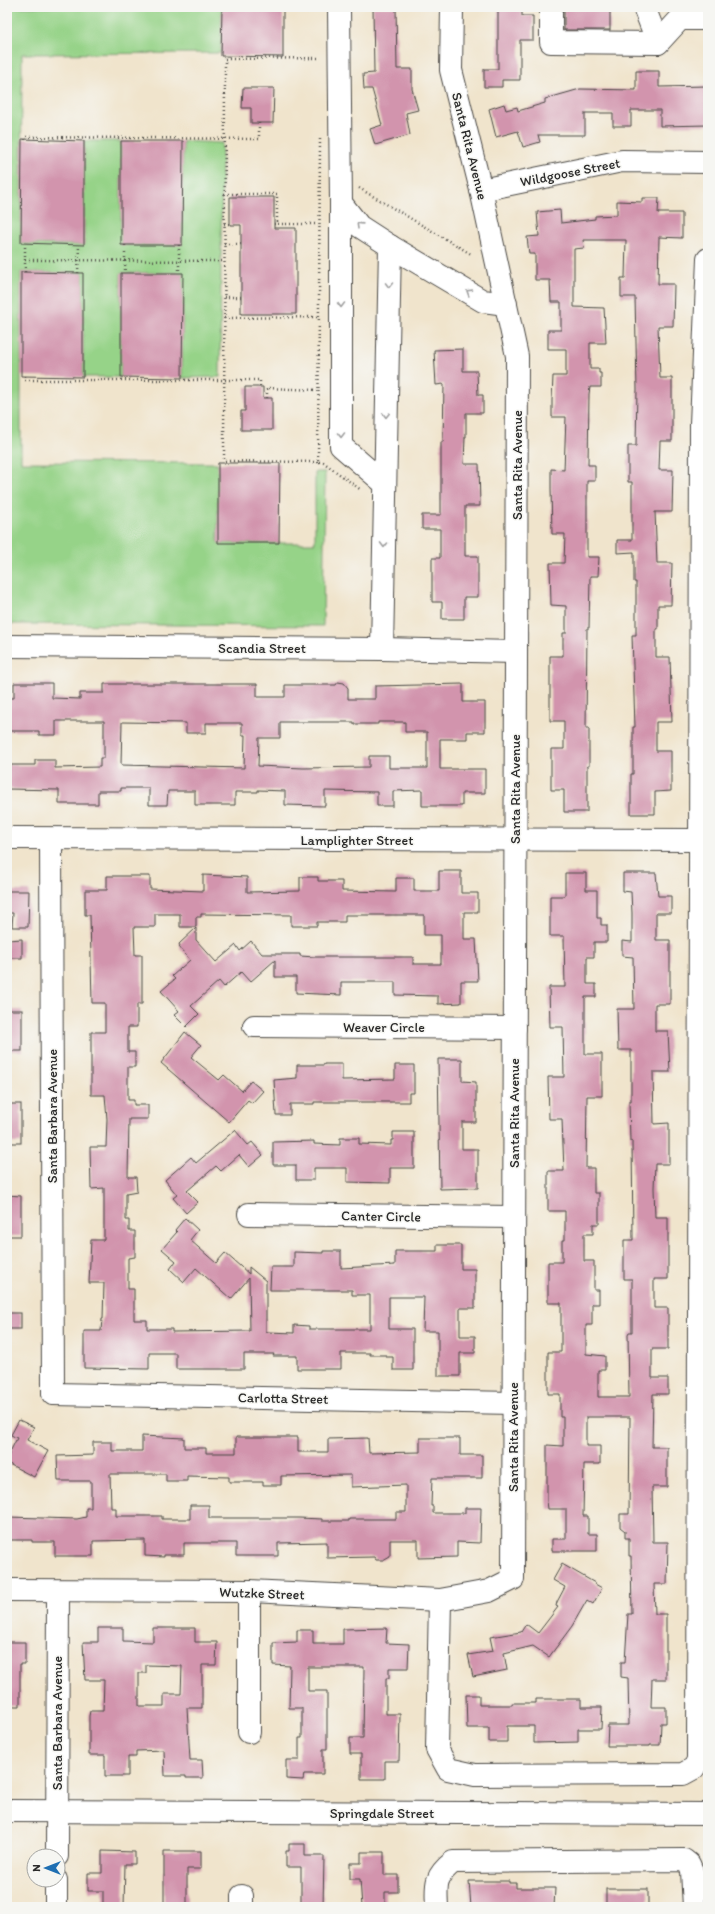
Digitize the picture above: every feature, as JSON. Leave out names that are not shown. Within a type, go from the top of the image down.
[{"type":"street","points":[[339,7],[341,446],[385,484]]},
{"type":"street","name":"Santa Rita Avenue","points":[[452,7],[451,70],[481,190],[517,356],[513,1579]]},
{"type":"street","points":[[551,7],[551,42],[658,43],[680,19],[708,19]]},
{"type":"street","points":[[644,7],[658,43]]},
{"type":"street","name":"Wildgoose Street","points":[[481,190],[622,161],[708,162]]},
{"type":"street","points":[[341,203],[359,226],[390,246],[483,301],[506,304]]},
{"type":"street","points":[[382,649],[390,246]]},
{"type":"street","points":[[440,1600],[437,1749],[448,1769],[475,1775],[683,1774],[694,1768],[698,1760],[704,840],[702,424],[708,259]]},
{"type":"street","name":"Scandia Street","points":[[7,646],[382,649],[516,652]]},
{"type":"street","name":"Lamplighter Street","points":[[7,838],[704,840]]},
{"type":"street","name":"Santa Barbara Avenue","points":[[51,839],[53,1394]]},
{"type":"street","name":"Weaver Circle","points":[[254,1026],[515,1028]]},
{"type":"street","name":"Canter Circle","points":[[249,1214],[514,1217]]},
{"type":"street","name":"Carlotta Street","points":[[53,1394],[513,1403]]},
{"type":"street","name":"Wutzke Street","points":[[7,1590],[249,1591],[440,1600],[489,1591],[513,1579]]},
{"type":"street","name":"Santa Barbara Avenue","points":[[57,1848],[58,1591]]},
{"type":"street","points":[[249,1591],[249,1732]]},
{"type":"street","name":"Springdale Street","points":[[7,1812],[708,1814]]},
{"type":"street","points":[[437,1907],[436,1880],[444,1868],[453,1862],[644,1859],[684,1860],[689,1864],[692,1871],[694,1907]]},
{"type":"street","points":[[56,1888],[56,1907]]},
{"type":"path","points":[[321,50],[321,58],[225,59],[224,461],[322,462],[365,493]]},
{"type":"path","points":[[25,140],[25,137],[80,140],[259,139],[259,123]]},
{"type":"path","points":[[318,462],[318,224],[320,138]]},
{"type":"path","points":[[358,188],[471,254]]},
{"type":"path","points":[[224,194],[277,194],[275,224],[318,224]]},
{"type":"path","points":[[224,224],[230,224]]},
{"type":"path","points":[[25,244],[25,272]]},
{"type":"path","points":[[224,244],[241,244]]},
{"type":"path","points":[[78,273],[79,245]]},
{"type":"path","points":[[125,245],[125,273]]},
{"type":"path","points":[[179,245],[179,273]]},
{"type":"path","points":[[25,260],[224,261]]},
{"type":"path","points":[[224,297],[241,297]]},
{"type":"path","points":[[224,318],[318,317]]},
{"type":"path","points":[[25,376],[25,380],[78,378],[260,380],[260,387]]},
{"type":"path","points":[[267,398],[267,388],[317,390]]},
{"type":"green space","points":[[7,7],[222,7],[221,53],[22,54],[21,244],[84,245],[84,141],[121,141],[121,245],[182,245],[183,141],[222,143],[220,377],[182,378],[183,273],[121,273],[121,377],[83,377],[83,273],[21,272],[21,462],[218,463],[218,543],[315,543],[315,472],[325,472],[323,626],[7,624]]},
{"type":"building","points":[[222,7],[283,7],[283,57],[221,56]]},
{"type":"building","points":[[373,7],[396,7],[397,69],[412,69],[412,89],[418,110],[406,113],[410,135],[375,145],[370,129],[382,125],[372,89],[364,89],[363,74],[374,73]]},
{"type":"building","points":[[498,7],[522,7],[522,16],[533,16],[533,40],[520,40],[520,80],[502,80],[502,87],[484,87],[484,69],[498,69]]},
{"type":"building","points":[[564,7],[610,7],[610,30],[564,30]]},
{"type":"building","points":[[636,71],[659,71],[659,87],[708,86],[708,125],[660,126],[660,110],[631,110],[631,126],[613,126],[613,113],[585,113],[585,135],[538,135],[540,142],[523,147],[518,131],[496,137],[489,109],[504,104],[506,110],[517,107],[518,111],[545,103],[545,99],[580,89],[636,90]]},
{"type":"building","points":[[243,88],[274,88],[273,123],[251,123],[251,108],[242,108]]},
{"type":"building","points":[[22,139],[84,141],[84,245],[21,243]]},
{"type":"building","points":[[121,141],[183,141],[182,245],[121,245]]},
{"type":"building","points":[[230,197],[274,197],[274,228],[296,228],[296,314],[241,314],[241,225],[230,225]]},
{"type":"building","points":[[642,198],[659,198],[658,213],[682,213],[682,238],[659,237],[658,284],[674,284],[673,326],[658,326],[660,378],[672,378],[672,441],[660,441],[659,470],[673,470],[672,512],[655,512],[657,563],[672,563],[671,605],[658,605],[658,629],[656,629],[656,657],[670,657],[672,722],[656,722],[656,751],[671,751],[671,791],[655,792],[655,814],[631,814],[633,727],[635,727],[632,635],[636,635],[636,582],[634,582],[634,552],[617,553],[617,540],[632,540],[632,482],[628,482],[628,446],[636,446],[637,389],[635,297],[621,297],[621,278],[625,278],[626,240],[583,240],[584,248],[574,249],[574,307],[604,308],[606,343],[590,343],[590,369],[599,369],[599,373],[601,373],[601,387],[590,387],[589,394],[588,465],[595,465],[595,481],[587,481],[587,557],[599,557],[598,576],[590,576],[589,628],[587,628],[586,728],[589,728],[589,766],[587,766],[587,812],[564,812],[564,790],[551,790],[551,749],[564,749],[564,721],[550,721],[550,656],[563,656],[563,633],[566,633],[566,606],[551,605],[550,563],[564,563],[565,534],[552,534],[551,469],[564,470],[566,417],[552,417],[552,400],[553,376],[566,376],[566,349],[548,349],[548,330],[561,330],[561,302],[551,302],[550,280],[535,280],[535,254],[529,254],[527,237],[539,236],[537,212],[560,210],[561,223],[595,219],[595,216],[617,215],[617,201],[642,202]]},
{"type":"building","points":[[21,272],[83,273],[83,377],[21,376]]},
{"type":"building","points":[[121,273],[183,273],[182,378],[121,377]]},
{"type":"building","points":[[463,349],[463,371],[477,371],[478,395],[483,395],[483,413],[466,413],[464,464],[479,464],[480,506],[465,506],[465,556],[478,556],[478,597],[464,597],[464,619],[442,619],[442,602],[432,602],[432,558],[440,558],[440,529],[422,529],[422,515],[441,515],[441,442],[443,442],[444,384],[436,385],[434,350]]},
{"type":"building","points":[[245,387],[263,387],[263,398],[272,398],[272,430],[241,430],[241,411],[245,411]]},
{"type":"building","points":[[218,463],[280,463],[279,543],[218,543]]},
{"type":"building","points":[[338,682],[344,683],[348,688],[348,699],[375,699],[375,686],[463,684],[463,702],[485,702],[485,732],[467,732],[467,739],[440,739],[440,769],[485,769],[485,793],[462,793],[462,806],[422,806],[422,790],[393,791],[393,806],[377,806],[377,792],[325,791],[325,806],[285,805],[285,791],[258,790],[258,792],[235,792],[235,805],[195,805],[195,791],[168,791],[167,805],[149,805],[149,788],[121,788],[121,791],[98,791],[98,804],[59,804],[59,790],[7,789],[7,765],[35,765],[35,760],[55,760],[55,768],[100,767],[100,758],[104,758],[104,721],[56,721],[56,735],[39,735],[39,731],[8,731],[7,698],[14,698],[14,683],[52,683],[52,698],[80,699],[80,693],[104,693],[104,684],[257,684],[257,697],[285,697],[285,685],[336,685]],"holes":[[[122,722],[186,723],[186,733],[206,733],[206,723],[242,723],[242,735],[245,735],[244,768],[121,765]],[[280,722],[354,722],[354,724],[405,722],[405,732],[427,732],[427,768],[389,768],[389,756],[369,756],[369,767],[303,768],[258,766],[259,738],[280,738]]]},
{"type":"building","points":[[439,871],[461,871],[461,893],[478,893],[478,912],[464,912],[464,939],[476,939],[478,981],[461,981],[461,1003],[438,1004],[438,996],[395,995],[395,982],[341,982],[341,995],[296,993],[296,977],[275,977],[275,960],[250,982],[241,972],[224,987],[219,981],[191,1006],[199,1014],[186,1027],[174,1015],[179,1011],[161,991],[175,979],[172,976],[190,960],[179,947],[179,944],[196,928],[196,940],[216,962],[236,945],[240,951],[251,941],[262,954],[300,954],[300,956],[315,957],[413,957],[413,964],[441,964],[441,935],[424,935],[424,915],[345,915],[345,922],[317,922],[317,926],[291,926],[291,915],[201,914],[201,917],[196,917],[196,927],[180,927],[180,914],[155,914],[155,927],[134,927],[135,955],[142,955],[142,1004],[137,1004],[137,1027],[128,1027],[128,1052],[135,1052],[135,1067],[128,1067],[128,1100],[134,1100],[134,1105],[148,1105],[148,1119],[129,1119],[128,1177],[136,1177],[137,1192],[126,1194],[126,1220],[129,1220],[129,1231],[135,1231],[135,1257],[128,1258],[128,1289],[134,1289],[134,1320],[147,1320],[147,1329],[172,1329],[172,1332],[250,1331],[249,1278],[231,1299],[196,1268],[184,1282],[170,1269],[176,1261],[162,1249],[177,1232],[175,1230],[185,1218],[198,1230],[190,1240],[216,1263],[225,1253],[249,1274],[249,1267],[266,1281],[266,1331],[294,1333],[294,1325],[309,1326],[309,1329],[370,1329],[370,1295],[352,1295],[352,1290],[270,1290],[271,1267],[294,1267],[294,1252],[323,1253],[323,1251],[341,1251],[341,1268],[395,1265],[395,1251],[437,1251],[437,1245],[461,1245],[461,1269],[475,1269],[475,1308],[460,1308],[460,1336],[475,1336],[475,1353],[460,1353],[460,1376],[438,1376],[438,1331],[423,1331],[424,1297],[389,1297],[389,1329],[413,1329],[413,1370],[393,1370],[393,1357],[386,1357],[386,1355],[370,1355],[370,1353],[341,1353],[341,1369],[297,1369],[297,1356],[244,1354],[244,1369],[176,1369],[176,1353],[149,1353],[149,1369],[84,1368],[84,1331],[101,1331],[103,1319],[104,1283],[89,1283],[91,1240],[104,1240],[104,1188],[91,1189],[90,1147],[106,1147],[107,1119],[105,1095],[91,1095],[91,1032],[105,1032],[105,1003],[92,1003],[90,915],[85,915],[85,890],[107,890],[107,876],[150,876],[150,889],[203,891],[203,875],[247,877],[247,892],[300,891],[300,877],[318,877],[318,881],[342,881],[342,891],[396,892],[396,878],[414,878],[414,891],[439,891]]},
{"type":"building","points":[[565,873],[586,873],[586,890],[597,890],[597,918],[601,918],[601,925],[607,925],[607,942],[594,942],[594,957],[587,957],[587,984],[596,984],[596,997],[585,997],[585,1054],[602,1054],[602,1096],[587,1096],[586,1168],[594,1168],[594,1193],[599,1193],[599,1224],[593,1224],[593,1234],[584,1234],[584,1261],[594,1261],[594,1290],[599,1290],[599,1304],[592,1304],[592,1325],[586,1325],[586,1354],[605,1356],[605,1370],[598,1370],[598,1397],[629,1397],[628,1334],[629,1332],[632,1332],[632,1279],[624,1279],[624,1240],[633,1240],[632,1141],[630,1141],[629,1101],[631,1101],[631,1050],[618,1050],[617,1009],[634,1009],[633,957],[622,956],[622,941],[632,942],[631,892],[623,891],[623,873],[656,873],[658,896],[671,896],[671,913],[656,913],[656,940],[670,940],[670,1004],[655,1004],[655,1031],[668,1031],[670,1072],[653,1072],[654,1124],[669,1123],[669,1164],[655,1164],[654,1188],[655,1217],[668,1217],[668,1279],[654,1279],[654,1308],[668,1308],[668,1349],[652,1349],[652,1378],[668,1378],[668,1394],[653,1394],[652,1447],[667,1447],[667,1487],[652,1487],[653,1542],[668,1542],[667,1584],[654,1584],[655,1614],[666,1614],[666,1679],[652,1679],[651,1707],[666,1707],[666,1723],[661,1723],[660,1745],[607,1746],[608,1725],[629,1725],[628,1678],[621,1677],[621,1662],[625,1662],[628,1614],[632,1614],[631,1556],[629,1556],[629,1538],[625,1538],[625,1531],[620,1527],[620,1514],[629,1514],[630,1417],[586,1417],[586,1446],[600,1446],[600,1464],[584,1464],[583,1516],[588,1516],[588,1534],[597,1534],[597,1551],[552,1551],[552,1539],[566,1539],[566,1509],[548,1509],[547,1501],[547,1445],[563,1446],[563,1417],[560,1417],[560,1394],[548,1394],[548,1352],[561,1352],[561,1303],[548,1303],[548,1262],[562,1262],[562,1240],[565,1240],[565,1211],[548,1211],[548,1171],[564,1171],[562,1119],[549,1119],[548,1077],[564,1077],[563,1027],[550,1027],[549,987],[565,987],[564,936],[550,936],[550,896],[565,896]]},
{"type":"building","points":[[7,891],[29,891],[28,927],[12,927],[13,913],[7,913]]},
{"type":"building","points":[[22,939],[22,958],[7,958],[7,940]]},
{"type":"building","points":[[7,1010],[22,1010],[22,1051],[7,1051]]},
{"type":"building","points":[[185,1032],[201,1045],[191,1057],[219,1080],[224,1075],[242,1091],[251,1081],[263,1091],[252,1103],[248,1100],[229,1122],[161,1063]]},
{"type":"building","points":[[438,1059],[462,1059],[462,1081],[476,1082],[476,1122],[462,1122],[462,1149],[478,1149],[478,1188],[440,1189]]},
{"type":"building","points":[[342,1064],[342,1080],[395,1079],[395,1065],[414,1065],[414,1093],[409,1093],[409,1102],[314,1102],[314,1104],[290,1104],[290,1115],[276,1115],[274,1080],[297,1078],[297,1065]]},
{"type":"building","points":[[7,1104],[21,1104],[21,1143],[7,1143]]},
{"type":"building","points":[[235,1130],[248,1145],[252,1142],[263,1155],[249,1167],[239,1155],[221,1171],[216,1166],[187,1191],[198,1202],[186,1213],[173,1198],[177,1195],[165,1180],[191,1157],[196,1163]]},
{"type":"building","points":[[393,1132],[414,1132],[414,1168],[390,1168],[390,1183],[347,1182],[347,1168],[314,1168],[314,1180],[296,1180],[296,1165],[273,1165],[273,1142],[314,1141],[314,1144],[340,1145],[340,1138],[359,1138],[359,1144],[391,1145],[391,1140],[393,1140]]},
{"type":"building","points":[[7,1195],[21,1196],[21,1236],[7,1236]]},
{"type":"building","points":[[7,1313],[21,1313],[21,1329],[7,1329]]},
{"type":"building","points":[[19,1420],[34,1427],[27,1440],[48,1451],[34,1477],[7,1463],[9,1454],[17,1438],[11,1435]]},
{"type":"building","points":[[142,1436],[184,1438],[184,1448],[206,1448],[206,1453],[236,1453],[236,1437],[298,1437],[298,1452],[328,1452],[328,1439],[368,1438],[369,1453],[420,1452],[420,1438],[460,1438],[460,1455],[482,1455],[482,1478],[432,1478],[431,1506],[433,1506],[433,1513],[465,1513],[465,1508],[481,1508],[480,1543],[457,1542],[457,1557],[418,1558],[418,1540],[390,1540],[390,1556],[383,1560],[376,1560],[374,1557],[327,1558],[327,1542],[278,1543],[278,1556],[236,1556],[236,1543],[184,1543],[184,1555],[164,1555],[164,1557],[145,1556],[145,1540],[93,1541],[93,1556],[55,1556],[55,1542],[7,1540],[7,1517],[77,1519],[86,1517],[86,1508],[91,1508],[91,1481],[58,1481],[57,1456],[93,1455],[93,1442],[112,1442],[112,1451],[142,1451]],"holes":[[[110,1474],[166,1474],[166,1481],[187,1481],[187,1476],[229,1477],[229,1482],[263,1482],[263,1485],[281,1485],[281,1476],[351,1475],[351,1487],[406,1485],[406,1512],[396,1512],[396,1519],[349,1519],[349,1521],[322,1521],[322,1519],[299,1518],[209,1518],[209,1505],[190,1505],[190,1519],[162,1519],[162,1516],[116,1516],[116,1508],[111,1508]]]},
{"type":"building","points":[[562,1564],[602,1588],[593,1604],[587,1600],[572,1626],[549,1657],[533,1646],[504,1653],[507,1670],[473,1677],[468,1655],[493,1651],[490,1637],[521,1632],[526,1624],[538,1633],[558,1607],[556,1606],[557,1602],[565,1587],[553,1580]]},
{"type":"building","points":[[98,1628],[123,1628],[123,1641],[153,1642],[153,1628],[195,1628],[195,1642],[217,1642],[216,1665],[202,1665],[202,1708],[187,1708],[190,1760],[202,1760],[203,1778],[165,1776],[164,1750],[136,1751],[136,1757],[128,1757],[128,1776],[105,1776],[105,1755],[89,1755],[90,1711],[103,1711],[104,1680],[85,1680],[83,1642],[98,1642]],"holes":[[[146,1665],[182,1666],[181,1694],[164,1694],[164,1706],[139,1706],[139,1673],[146,1673]]]},
{"type":"building","points":[[387,1628],[386,1643],[409,1644],[408,1668],[389,1668],[389,1678],[386,1678],[386,1714],[400,1714],[399,1761],[385,1761],[385,1779],[361,1779],[361,1754],[350,1754],[350,1738],[363,1738],[364,1667],[308,1667],[308,1691],[327,1691],[327,1749],[323,1749],[323,1774],[304,1774],[303,1780],[286,1779],[286,1760],[299,1760],[299,1738],[302,1738],[302,1708],[289,1708],[290,1666],[273,1665],[273,1643],[297,1642],[297,1630],[313,1630],[313,1644],[343,1644],[343,1629]]},
{"type":"building","points":[[7,1642],[25,1642],[25,1664],[20,1664],[20,1706],[7,1706]]},
{"type":"building","points":[[466,1695],[479,1695],[479,1705],[536,1703],[536,1699],[581,1699],[581,1707],[602,1707],[601,1729],[578,1729],[578,1742],[534,1743],[534,1726],[507,1726],[507,1742],[489,1742],[489,1728],[467,1728]]},
{"type":"building","points":[[289,1844],[305,1844],[305,1856],[324,1856],[323,1907],[301,1907],[301,1867],[286,1867],[286,1851],[289,1851]]},
{"type":"building","points":[[102,1851],[135,1852],[135,1864],[125,1864],[124,1907],[103,1907],[103,1891],[88,1891],[88,1873],[102,1873]]},
{"type":"building","points":[[164,1851],[201,1851],[201,1869],[187,1869],[187,1907],[164,1907]]},
{"type":"building","points":[[361,1852],[384,1852],[384,1875],[398,1875],[398,1892],[385,1892],[385,1907],[362,1907],[360,1879],[350,1879],[350,1863],[361,1863]]},
{"type":"building","points":[[469,1881],[509,1881],[509,1883],[516,1883],[516,1888],[555,1888],[554,1907],[471,1907]]},
{"type":"building","points":[[606,1889],[648,1889],[648,1907],[606,1907]]}]
